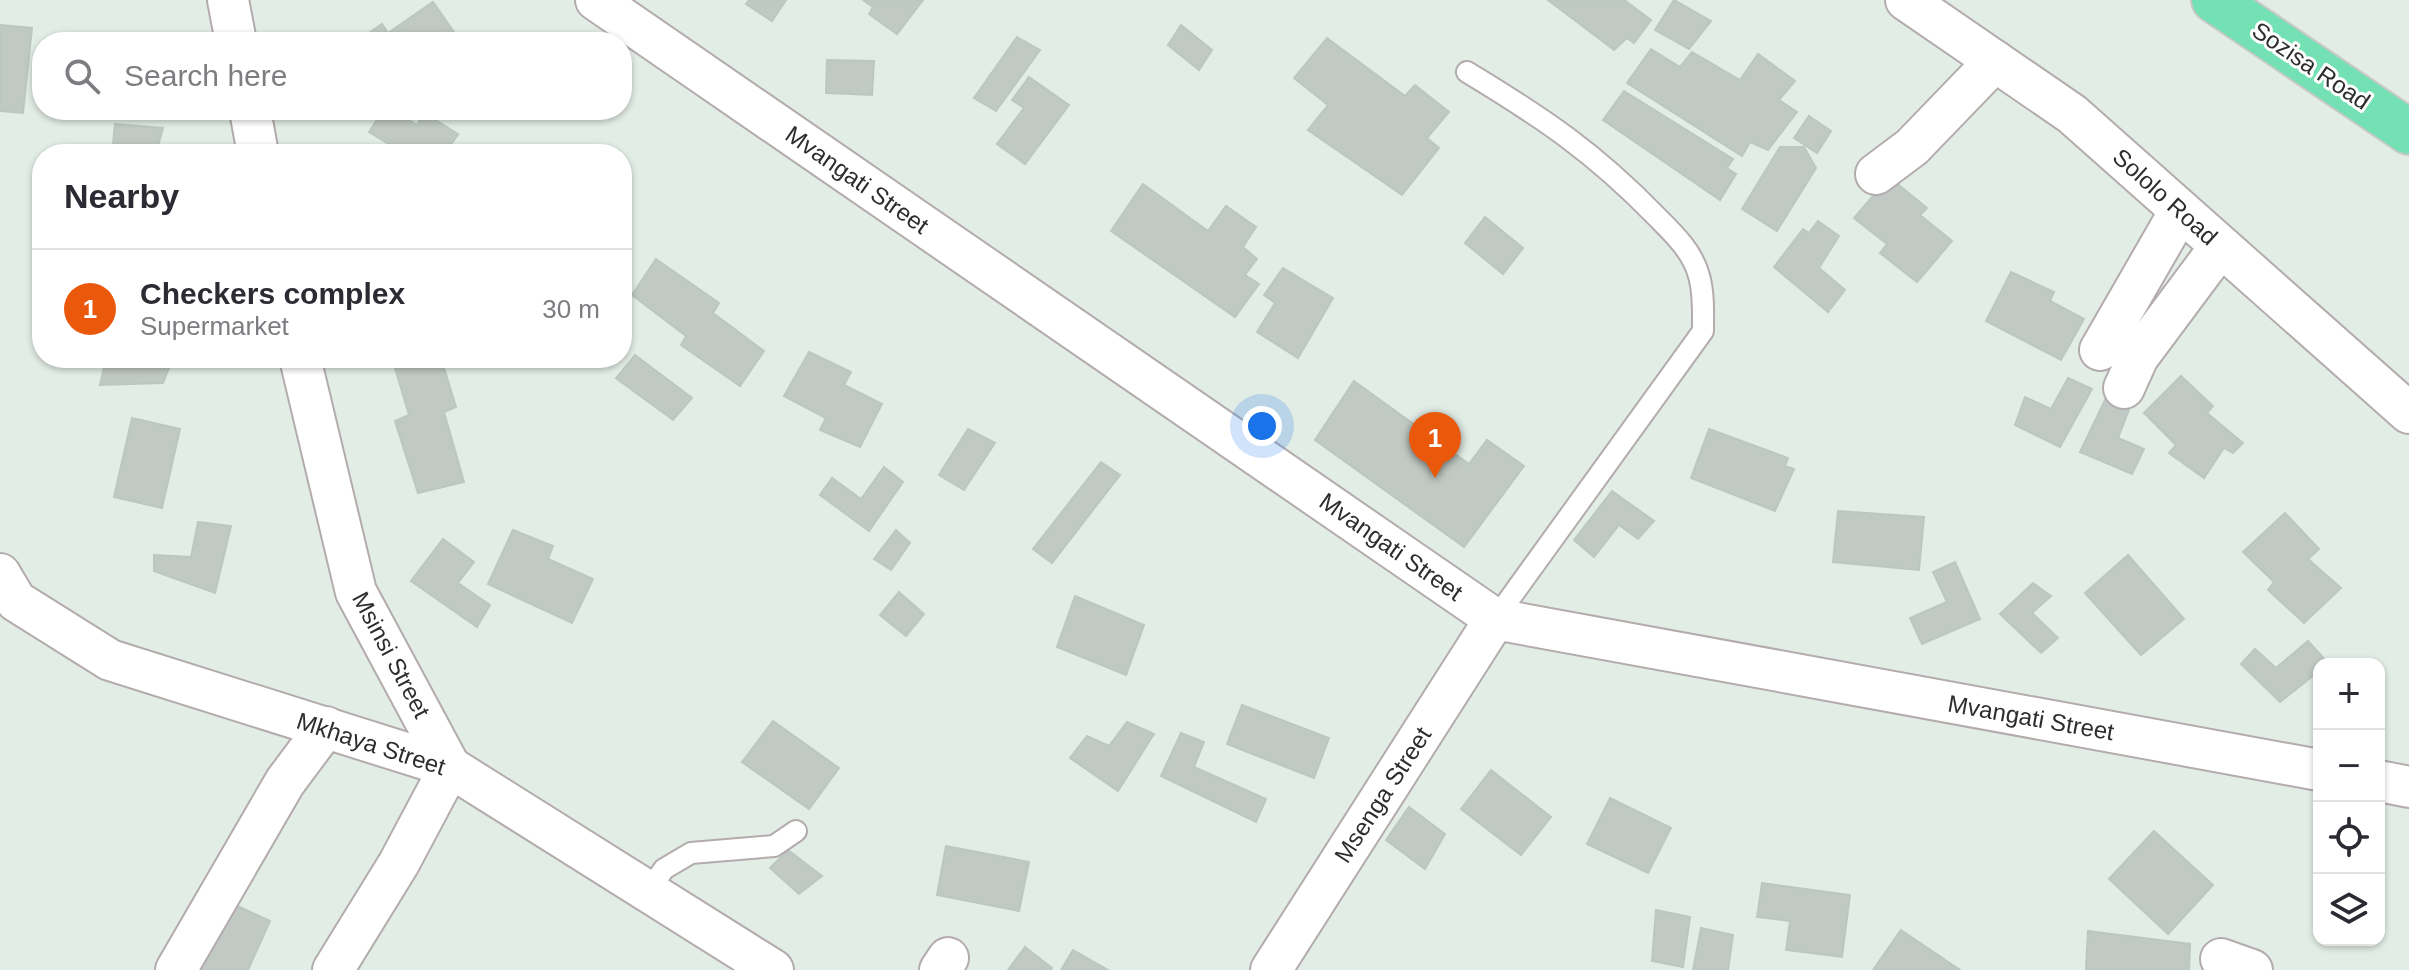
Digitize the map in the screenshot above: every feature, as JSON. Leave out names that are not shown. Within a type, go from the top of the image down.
[{"type":"main road","name":"Sozisa Road","points":[[2214,0],[2409,132]]},
{"type":"street","points":[[228,0],[234,32]]},
{"type":"street","name":"Mvangati Street","points":[[596,0],[1495,619],[2313,769]]},
{"type":"street","name":"Sololo Road","points":[[1906,0],[2072,114],[2409,413]]},
{"type":"street","points":[[1876,174],[1912,147],[1995,61]]},
{"type":"street","points":[[252,120],[256,144]]},
{"type":"street","points":[[2100,350],[2180,211]]},
{"type":"street","points":[[2124,388],[2138,357],[2220,247]]},
{"type":"street","name":"Msinsi Street","points":[[302,368],[356,592],[450,767]]},
{"type":"street","name":"Mkhaya Street","points":[[0,574],[16,601],[110,660],[450,767],[649,890],[753,965]]},
{"type":"street","name":"Msenga Street","points":[[1271,970],[1495,619]]},
{"type":"street","points":[[176,970],[285,782],[326,727]]},
{"type":"street","points":[[333,970],[399,863],[450,767]]},
{"type":"street","points":[[2385,782],[2409,787]]},
{"type":"lane","points":[[1467,72],[1552,124],[1619,177],[1684,246],[1699,274],[1703,303],[1703,331],[1495,619]]},
{"type":"lane","points":[[649,890],[664,869],[691,853],[774,846],[796,831]]},
{"type":"building","points":[[749,0],[786,0],[772,21],[746,4]]},
{"type":"building","points":[[863,0],[923,0],[897,34],[869,14],[873,7]]},
{"type":"building","points":[[1548,0],[1624,0],[1651,20],[1634,43],[1627,38],[1614,50]]},
{"type":"building","points":[[1674,0],[1711,21],[1689,49],[1655,30]]},
{"type":"building","points":[[433,2],[454,32],[389,32]]},
{"type":"building","points":[[382,24],[387,32],[370,32]]},
{"type":"building","points":[[0,25],[32,28],[23,113],[0,111]]},
{"type":"building","points":[[1181,25],[1212,50],[1199,70],[1168,45]]},
{"type":"building","points":[[1017,37],[1040,50],[996,111],[974,98]]},
{"type":"building","points":[[1327,38],[1405,96],[1415,85],[1449,112],[1427,138],[1439,148],[1402,195],[1308,130],[1328,105],[1294,78]]},
{"type":"building","points":[[1651,49],[1680,67],[1692,52],[1740,80],[1758,54],[1795,81],[1779,100],[1797,112],[1768,150],[1750,142],[1742,156],[1627,83]]},
{"type":"building","points":[[827,60],[874,61],[872,95],[826,93]]},
{"type":"building","points":[[1029,77],[1069,105],[1025,164],[997,144],[1024,108],[1012,100]]},
{"type":"building","points":[[1624,91],[1733,159],[1727,168],[1736,174],[1720,200],[1603,120]]},
{"type":"building","points":[[1809,116],[1831,131],[1817,153],[1794,138]]},
{"type":"building","points":[[377,120],[409,120],[417,125],[420,120],[435,120],[458,134],[452,144],[389,144],[369,132]]},
{"type":"building","points":[[115,124],[163,128],[159,144],[113,144]]},
{"type":"building","points":[[1780,147],[1804,147],[1816,168],[1777,231],[1742,209]]},
{"type":"building","points":[[1889,177],[1927,208],[1920,215],[1952,241],[1917,282],[1880,253],[1887,244],[1854,218]]},
{"type":"building","points":[[1143,184],[1208,231],[1226,206],[1256,227],[1243,247],[1257,259],[1245,275],[1259,284],[1235,317],[1111,231]]},
{"type":"building","points":[[1485,217],[1523,248],[1503,274],[1465,243]]},
{"type":"building","points":[[1818,221],[1839,236],[1819,268],[1845,290],[1828,312],[1774,267],[1803,229],[1809,233]]},
{"type":"building","points":[[656,259],[719,303],[713,313],[764,351],[740,386],[681,345],[686,336],[632,295]]},
{"type":"building","points":[[1283,268],[1333,298],[1298,358],[1257,332],[1275,303],[1264,295]]},
{"type":"building","points":[[2011,272],[2054,292],[2050,301],[2084,319],[2061,360],[1986,321]]},
{"type":"building","points":[[809,352],[851,372],[844,385],[882,404],[860,447],[820,430],[826,418],[784,396]]},
{"type":"building","points":[[635,355],[692,398],[673,420],[616,378],[624,368],[632,368]]},
{"type":"building","points":[[104,368],[169,368],[163,383],[100,385]]},
{"type":"building","points":[[395,368],[444,368],[456,407],[444,412],[464,482],[418,493],[395,421],[409,415]]},
{"type":"building","points":[[2181,376],[2213,406],[2207,413],[2243,443],[2233,453],[2224,448],[2204,478],[2169,453],[2176,445],[2144,413]]},
{"type":"building","points":[[2068,378],[2092,389],[2060,447],[2015,425],[2025,397],[2051,409]]},
{"type":"building","points":[[1354,381],[1469,464],[1487,440],[1524,466],[1464,547],[1315,440]]},
{"type":"building","points":[[2106,398],[2130,407],[2118,438],[2144,449],[2132,474],[2080,452]]},
{"type":"building","points":[[132,418],[180,429],[162,508],[114,497]]},
{"type":"building","points":[[968,429],[995,443],[964,490],[939,475]]},
{"type":"building","points":[[1709,429],[1788,458],[1785,466],[1794,469],[1775,511],[1691,478]]},
{"type":"building","points":[[1101,462],[1120,475],[1052,563],[1033,549]]},
{"type":"building","points":[[884,467],[903,482],[869,531],[820,495],[832,478],[861,499]]},
{"type":"building","points":[[1612,491],[1654,521],[1638,539],[1619,525],[1594,557],[1574,540]]},
{"type":"building","points":[[1838,511],[1924,517],[1919,570],[1833,562]]},
{"type":"building","points":[[2285,513],[2319,549],[2308,559],[2341,588],[2304,623],[2268,590],[2274,582],[2243,552]]},
{"type":"building","points":[[198,522],[231,526],[215,593],[154,571],[154,555],[191,557]]},
{"type":"building","points":[[513,530],[553,546],[548,559],[593,579],[572,623],[488,584]]},
{"type":"building","points":[[896,530],[910,543],[891,570],[874,559]]},
{"type":"building","points":[[443,539],[474,562],[458,583],[490,605],[477,627],[411,581]]},
{"type":"building","points":[[2128,555],[2184,619],[2141,655],[2085,593]]},
{"type":"building","points":[[1955,562],[1980,619],[1922,644],[1910,618],[1947,602],[1933,572]]},
{"type":"building","points":[[2033,583],[2051,596],[2032,613],[2058,638],[2041,653],[2000,614]]},
{"type":"building","points":[[899,592],[924,614],[906,636],[880,615]]},
{"type":"building","points":[[1075,596],[1144,625],[1126,675],[1057,647]]},
{"type":"building","points":[[2308,641],[2323,658],[2313,658],[2313,676],[2280,702],[2241,664],[2255,649],[2276,668]]},
{"type":"building","points":[[1242,705],[1329,738],[1314,778],[1227,744]]},
{"type":"building","points":[[773,721],[839,768],[809,809],[742,762]]},
{"type":"building","points":[[1127,722],[1154,734],[1118,791],[1070,758],[1087,736],[1109,746]]},
{"type":"building","points":[[1181,733],[1204,742],[1194,767],[1266,799],[1256,822],[1161,776]]},
{"type":"building","points":[[1491,770],[1551,817],[1521,855],[1461,809]]},
{"type":"building","points":[[1610,798],[1671,828],[1648,873],[1587,844]]},
{"type":"building","points":[[1409,807],[1445,834],[1425,869],[1386,840]]},
{"type":"building","points":[[2154,831],[2213,885],[2168,934],[2109,879]]},
{"type":"building","points":[[946,846],[1029,862],[1019,911],[937,895]]},
{"type":"building","points":[[788,850],[822,876],[799,894],[770,868]]},
{"type":"building","points":[[1762,883],[1850,895],[1842,957],[1786,950],[1790,921],[1757,917]]},
{"type":"building","points":[[231,903],[270,921],[248,970],[201,970]]},
{"type":"building","points":[[1656,910],[1690,917],[1683,967],[1652,961]]},
{"type":"building","points":[[1701,928],[1733,935],[1728,970],[1693,970]]},
{"type":"building","points":[[1901,930],[1960,970],[1873,970]]},
{"type":"building","points":[[2088,931],[2190,944],[2189,970],[2086,969]]},
{"type":"building","points":[[1025,947],[1052,968],[1008,970]]},
{"type":"building","points":[[1073,950],[1108,970],[1061,970]]},
{"type":"place","name":"Checkers complex","points":[[1435,478]]}]
